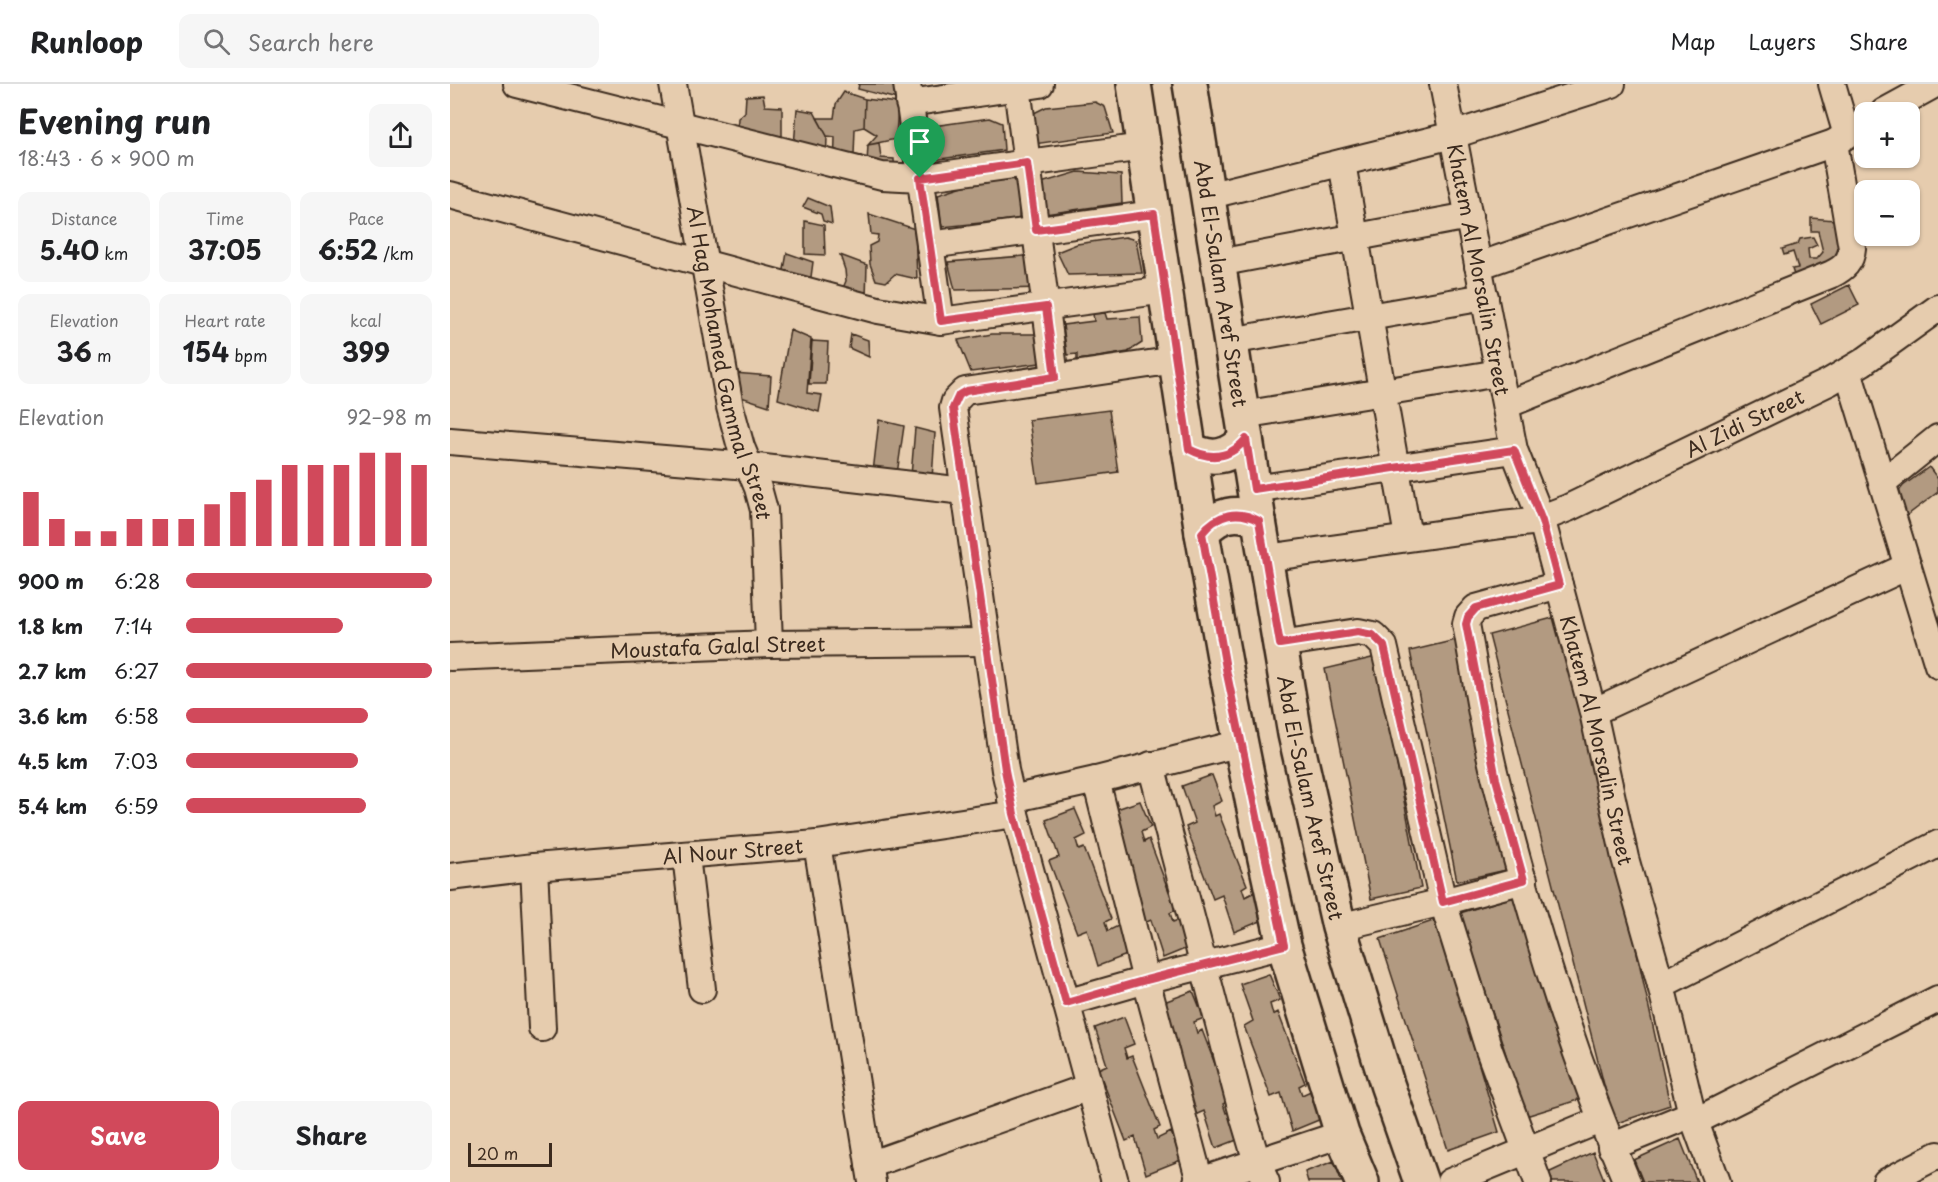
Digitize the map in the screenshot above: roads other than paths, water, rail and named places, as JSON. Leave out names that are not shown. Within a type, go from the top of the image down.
[{"type":"main road","points":[[1134,84],[1202,533],[1241,743],[1284,945],[1342,1134],[1362,1182]]},
{"type":"main road","name":"Abd El-Salam Aref Street","points":[[1190,84],[1259,521],[1298,745],[1339,927],[1387,1084],[1421,1182]]},
{"type":"main road","points":[[1189,449],[1209,457],[1220,457],[1239,447],[1244,427]]},
{"type":"main road","points":[[1202,533],[1209,525],[1228,514],[1239,513],[1259,521]]},
{"type":"street","points":[[517,84],[882,176],[920,178],[1143,147]]},
{"type":"street","name":"Al Hag Mohamed Gammal Street","points":[[673,84],[730,407],[764,510],[769,644]]},
{"type":"street","name":"Khatem Al Morsalin Street","points":[[1443,84],[1514,450],[1542,521],[1593,712],[1625,858],[1661,985],[1694,1117],[1717,1182]]},
{"type":"street","points":[[1207,196],[1453,135],[1612,84]]},
{"type":"street","points":[[1506,405],[1843,268],[1851,255],[1852,248],[1848,220],[1848,134],[1832,84]]},
{"type":"street","points":[[1902,102],[1935,84]]},
{"type":"street","points":[[941,321],[908,93],[1029,86],[1027,163],[1055,377]]},
{"type":"street","points":[[1478,266],[1848,134]]},
{"type":"street","points":[[1342,163],[1408,537]]},
{"type":"street","points":[[450,195],[878,310],[941,321],[1165,290]]},
{"type":"street","points":[[930,245],[1154,214]]},
{"type":"street","points":[[1218,263],[1469,216]]},
{"type":"street","points":[[1230,341],[1485,297]]},
{"type":"street","name":"Al Zidi Street","points":[[1266,558],[1408,537],[1542,521],[1547,516],[1568,508],[1848,372],[1938,308]]},
{"type":"street","points":[[1115,1182],[1013,806],[1000,741],[953,415],[955,401],[959,395],[972,389],[1176,360]]},
{"type":"street","points":[[1848,372],[1908,566],[1936,647]]},
{"type":"street","points":[[1244,427],[1382,392],[1499,373]]},
{"type":"street","points":[[1882,482],[1938,438]]},
{"type":"street","points":[[450,441],[748,466],[964,491]]},
{"type":"street","points":[[1254,489],[1514,450]]},
{"type":"street","points":[[1593,712],[1908,566]]},
{"type":"street","points":[[1559,585],[1476,608],[1468,617],[1466,624],[1496,779],[1540,945],[1600,1120],[1627,1182]]},
{"type":"street","points":[[1280,644],[1358,632],[1373,635],[1384,646],[1443,902],[1489,1050],[1538,1182]]},
{"type":"street","name":"Moustafa Galal Street","points":[[450,657],[769,644],[986,642]]},
{"type":"street","name":"Al Nour Street","points":[[450,878],[534,867],[817,844],[1013,806],[1096,780],[1241,743]]},
{"type":"street","points":[[1151,765],[1203,965],[1262,1172]]},
{"type":"street","points":[[1096,780],[1200,1182],[1262,1172],[1342,1134]]},
{"type":"street","points":[[817,844],[870,1174],[1089,1087]]},
{"type":"street","points":[[1661,985],[1938,844]]},
{"type":"street","points":[[686,856],[702,989]]},
{"type":"street","points":[[534,867],[542,1028]]},
{"type":"street","points":[[1339,927],[1524,880]]},
{"type":"street","points":[[1066,1003],[1284,945]]},
{"type":"street","points":[[1611,1147],[1694,1117],[1938,999]]},
{"type":"street","points":[[1450,1182],[1600,1120]]},
{"type":"street","points":[[1886,1182],[1938,1155]]}]
